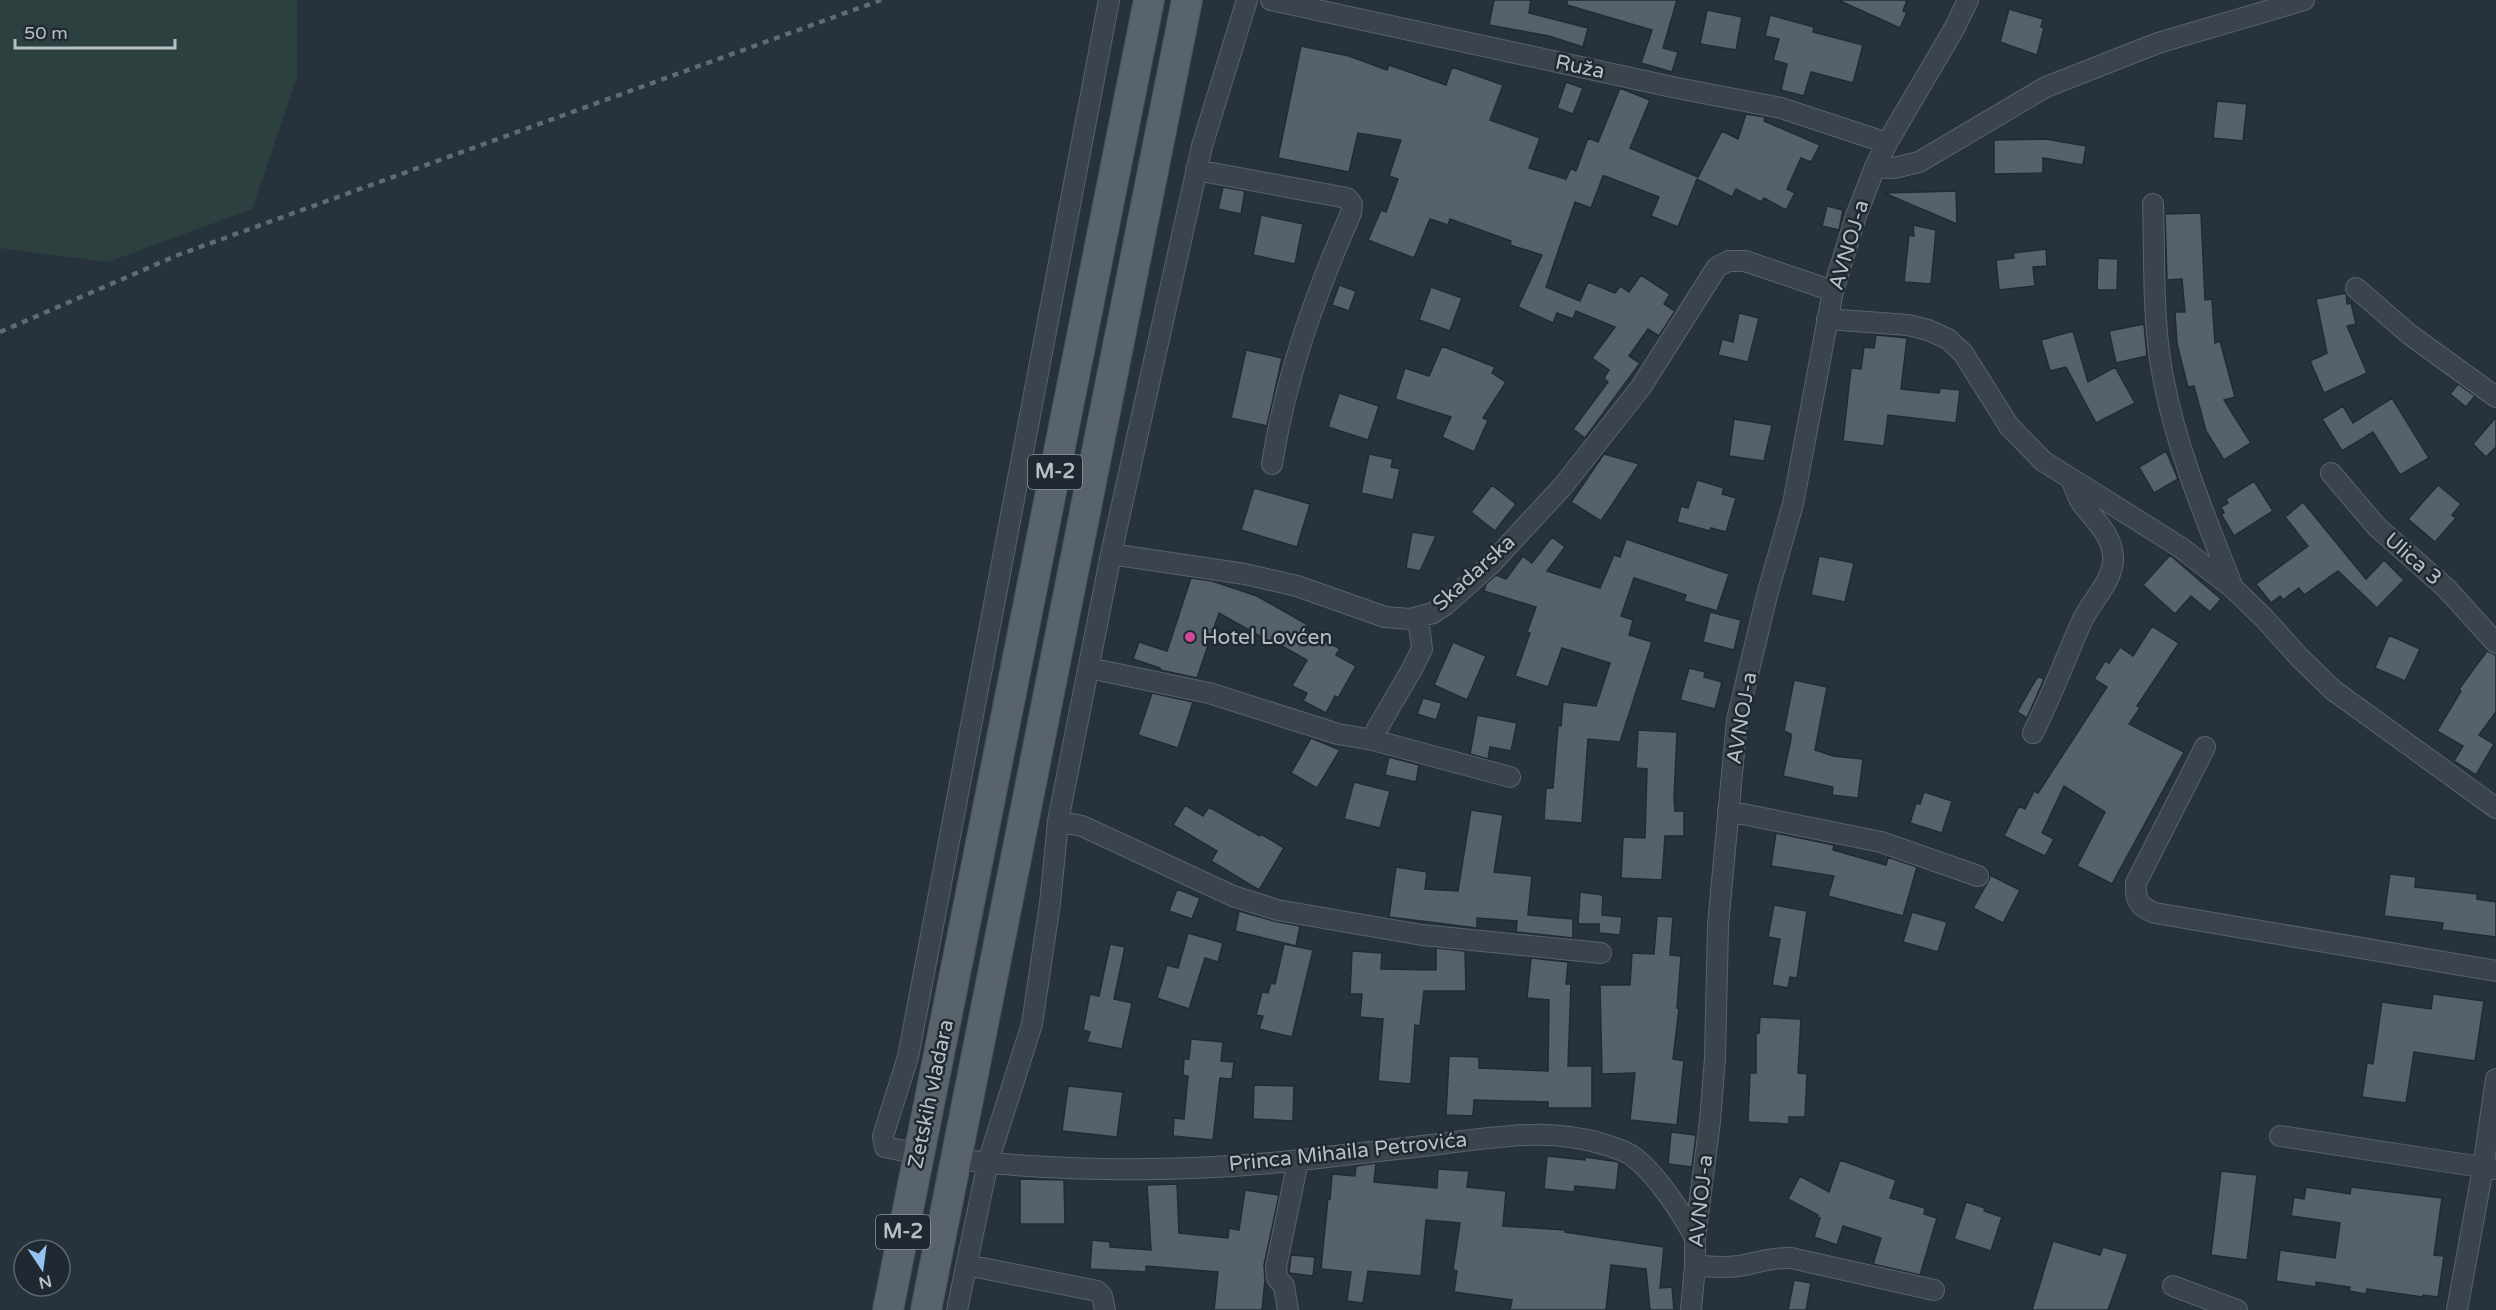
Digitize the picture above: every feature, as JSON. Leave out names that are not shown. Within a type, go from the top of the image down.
[{"type":"main road","name":"Zetskih vladara","points":[[888,1310],[1149,0]]},
{"type":"main road","name":"M-2","points":[[956,1159],[1187,0]]},
{"type":"main road","name":"Zetskih vladara","points":[[926,1310],[956,1159]]},
{"type":"street","points":[[919,1154],[885,1147],[883,1136],[908,1057],[1109,0]]},
{"type":"street","points":[[957,1310],[988,1162],[1032,1024],[1050,903],[1058,821],[1111,554],[1196,170],[1247,0]]},
{"type":"street","name":"Ruža","points":[[1271,0],[1781,108],[1887,142]]},
{"type":"street","name":"AVNOJ-a","points":[[1690,1310],[1695,1265],[1695,1238],[1710,1121],[1718,925],[1737,720],[1792,504],[1833,291],[1856,216],[1887,142],[1954,29],[1968,0]]},
{"type":"street","points":[[1875,167],[1894,168],[1919,162],[2046,87],[2158,43],[2304,0]]},
{"type":"street","points":[[1196,170],[1347,198],[1352,204],[1351,213],[1326,270],[1291,369],[1279,417],[1272,464]]},
{"type":"street","points":[[2153,204],[2157,333],[2168,403],[2183,458],[2233,588]]},
{"type":"street","name":"Skadarska","points":[[1111,554],[1245,574],[1297,586],[1385,617],[1402,619],[1418,617],[1438,610],[1491,564],[1563,486],[1641,387],[1713,270],[1729,261],[1745,261],[1833,291]]},
{"type":"street","points":[[2356,288],[2409,334],[2496,398]]},
{"type":"street","points":[[1827,319],[1908,325],[1928,330],[1948,339],[1963,353],[2009,426],[2043,461],[2180,548],[2233,588],[2333,690],[2496,808]]},
{"type":"street","name":"Ulica 3","points":[[2331,473],[2377,527],[2446,588],[2496,643]]},
{"type":"street","points":[[2033,733],[2052,695],[2082,621],[2111,572],[2113,558],[2109,541],[2100,524],[2081,501],[2072,481]]},
{"type":"street","points":[[1373,740],[1420,653],[1422,643],[1418,617]]},
{"type":"street","points":[[1089,668],[1209,693],[1338,734],[1373,740],[1510,777]]},
{"type":"street","points":[[2205,747],[2136,883],[2136,896],[2144,909],[2155,914],[2496,971]]},
{"type":"street","points":[[1728,811],[1881,842],[1978,876]]},
{"type":"street","points":[[1058,821],[1082,826],[1233,896],[1276,909],[1422,935],[1601,953]]},
{"type":"street","points":[[2457,1310],[2490,1169],[2496,1079]]},
{"type":"street","name":"Princa Mihaila Petrovića","points":[[956,1159],[1127,1170],[1298,1161],[1537,1133],[1590,1141],[1635,1157],[1667,1195],[1695,1238]]},
{"type":"street","points":[[2280,1136],[2490,1169]]},
{"type":"street","points":[[1288,1310],[1284,1286],[1277,1278],[1276,1267],[1298,1161]]},
{"type":"street","points":[[1695,1265],[1716,1268],[1791,1258],[1934,1290]]},
{"type":"street","points":[[967,1265],[1096,1292],[1102,1296],[1105,1310]]},
{"type":"street","points":[[2173,1286],[2237,1310]]},
{"type":"green space","points":[[0,0],[297,0],[297,77],[252,209],[108,262],[0,248]]},
{"type":"building","points":[[1494,0],[1531,0],[1529,13],[1588,28],[1583,47],[1549,36],[1489,25]]},
{"type":"building","points":[[1567,0],[1677,0],[1663,48],[1678,52],[1672,72],[1641,63],[1652,30],[1567,5]]},
{"type":"building","points":[[1838,0],[1907,0],[1903,11],[1907,12],[1900,28]]},
{"type":"building","points":[[2009,9],[2043,19],[2041,27],[2044,28],[2037,55],[2000,42]]},
{"type":"building","points":[[1707,10],[1742,17],[1736,50],[1700,44]]},
{"type":"building","points":[[1770,15],[1814,27],[1813,32],[1863,45],[1853,83],[1811,72],[1804,96],[1781,90],[1787,64],[1773,60],[1779,39],[1765,36]]},
{"type":"building","points":[[1301,46],[1349,56],[1387,70],[1389,65],[1446,85],[1452,67],[1503,85],[1490,120],[1540,138],[1529,168],[1566,179],[1571,168],[1576,171],[1588,138],[1598,142],[1620,88],[1650,100],[1630,148],[1698,177],[1722,131],[1738,139],[1746,114],[1765,117],[1764,121],[1820,145],[1811,162],[1801,158],[1787,189],[1795,193],[1786,210],[1764,198],[1761,202],[1736,189],[1732,197],[1697,179],[1678,227],[1651,216],[1659,197],[1605,176],[1603,176],[1591,208],[1575,202],[1546,287],[1580,301],[1588,282],[1615,293],[1620,286],[1629,292],[1641,275],[1670,294],[1664,304],[1675,311],[1659,336],[1648,329],[1629,356],[1640,363],[1585,438],[1573,429],[1608,382],[1604,378],[1609,370],[1592,358],[1615,327],[1576,311],[1573,319],[1557,313],[1553,323],[1518,307],[1542,255],[1510,245],[1511,241],[1450,219],[1448,225],[1430,219],[1414,258],[1368,240],[1381,210],[1386,212],[1398,179],[1389,176],[1401,140],[1358,133],[1349,172],[1278,158]]},
{"type":"building","points":[[1566,82],[1583,88],[1573,114],[1557,108]]},
{"type":"building","points":[[2217,101],[2247,104],[2243,141],[2213,138]]},
{"type":"building","points":[[2046,139],[2086,146],[2083,165],[2043,158],[2043,173],[1994,174],[1994,140]]},
{"type":"building","points":[[1223,187],[1245,191],[1241,214],[1218,209]]},
{"type":"building","points":[[1956,191],[1957,224],[1884,193]]},
{"type":"building","points":[[1827,206],[1843,210],[1839,230],[1822,226]]},
{"type":"building","points":[[2201,213],[2205,300],[2212,299],[2215,343],[2220,341],[2235,397],[2224,400],[2251,443],[2224,460],[2206,431],[2194,386],[2188,387],[2177,344],[2175,312],[2185,312],[2182,279],[2167,280],[2165,214]]},
{"type":"building","points":[[1261,215],[1303,224],[1295,264],[1253,255]]},
{"type":"building","points":[[1913,225],[1936,230],[1931,284],[1904,282],[1909,235],[1914,236]]},
{"type":"building","points":[[2046,249],[2047,266],[2033,267],[2035,286],[1999,290],[1996,260],[2014,258],[2013,253]]},
{"type":"building","points":[[2098,258],[2118,259],[2117,290],[2097,290]]},
{"type":"building","points":[[1339,285],[1356,291],[1349,311],[1332,305]]},
{"type":"building","points":[[1431,287],[1462,298],[1450,331],[1419,320]]},
{"type":"building","points":[[2346,293],[2347,304],[2351,303],[2356,324],[2347,326],[2367,373],[2324,393],[2310,361],[2327,353],[2316,299]]},
{"type":"building","points":[[1739,313],[1759,318],[1748,362],[1718,355],[1722,339],[1733,342]]},
{"type":"building","points":[[2144,324],[2147,356],[2116,363],[2109,331]]},
{"type":"building","points":[[2073,331],[2088,382],[2115,367],[2135,403],[2096,423],[2066,367],[2050,371],[2041,340]]},
{"type":"building","points":[[1876,335],[1907,338],[1901,389],[1939,393],[1940,388],[1960,390],[1956,423],[1888,415],[1884,446],[1843,441],[1851,368],[1861,369],[1864,347],[1874,348]]},
{"type":"building","points":[[1442,346],[1495,367],[1492,373],[1506,382],[1483,418],[1488,420],[1474,452],[1442,437],[1451,417],[1395,399],[1405,368],[1429,376]]},
{"type":"building","points":[[1246,350],[1282,358],[1267,426],[1231,418]]},
{"type":"building","points":[[2458,384],[2475,396],[2466,407],[2450,394]]},
{"type":"building","points":[[1339,393],[1379,406],[1368,440],[1328,427]]},
{"type":"building","points":[[2392,398],[2429,458],[2400,475],[2373,432],[2342,451],[2322,419],[2343,406],[2353,423]]},
{"type":"building","points":[[2496,417],[2496,447],[2486,457],[2473,444]]},
{"type":"building","points":[[1734,419],[1772,425],[1764,461],[1729,456]]},
{"type":"building","points":[[2166,451],[2178,479],[2154,493],[2139,467]]},
{"type":"building","points":[[1369,454],[1393,459],[1391,467],[1400,469],[1393,500],[1361,493]]},
{"type":"building","points":[[1604,454],[1639,464],[1601,521],[1571,502]]},
{"type":"building","points":[[1697,480],[1724,488],[1722,494],[1736,498],[1726,532],[1711,528],[1710,531],[1677,522],[1681,506],[1688,508]]},
{"type":"building","points":[[2254,481],[2273,511],[2234,536],[2221,514],[2224,513],[2221,507],[2228,503],[2226,499]]},
{"type":"building","points":[[1492,485],[1516,504],[1495,531],[1471,512]]},
{"type":"building","points":[[2438,485],[2461,504],[2452,515],[2456,518],[2435,542],[2408,519]]},
{"type":"building","points":[[1254,488],[1310,504],[1297,547],[1241,530]]},
{"type":"building","points":[[2303,502],[2366,579],[2384,560],[2404,580],[2377,608],[2338,571],[2304,595],[2299,588],[2283,600],[2280,596],[2271,603],[2256,584],[2308,546],[2285,517]]},
{"type":"building","points":[[1412,532],[1436,536],[1420,571],[1406,568]]},
{"type":"building","points":[[1552,537],[1565,547],[1547,571],[1600,588],[1614,555],[1620,557],[1626,539],[1729,574],[1717,611],[1684,601],[1686,595],[1634,578],[1621,616],[1633,620],[1629,635],[1652,642],[1620,742],[1588,739],[1582,823],[1544,820],[1546,788],[1553,788],[1558,726],[1561,726],[1563,702],[1596,706],[1610,663],[1562,648],[1548,687],[1515,676],[1530,633],[1527,632],[1536,607],[1484,591],[1486,584],[1496,575],[1506,579],[1523,556],[1532,563]]},
{"type":"building","points":[[2170,555],[2221,599],[2210,612],[2191,596],[2175,614],[2143,585]]},
{"type":"building","points":[[1819,556],[1854,563],[1845,602],[1811,595]]},
{"type":"building","points":[[1191,578],[1212,581],[1257,596],[1308,625],[1305,629],[1340,649],[1336,655],[1356,666],[1338,698],[1335,696],[1326,713],[1303,701],[1307,693],[1292,686],[1307,660],[1219,613],[1197,678],[1160,670],[1160,668],[1133,659],[1139,642],[1167,651]]},
{"type":"building","points":[[1710,612],[1741,620],[1734,650],[1703,642]]},
{"type":"building","points":[[2152,626],[2179,643],[2137,706],[2140,708],[2129,724],[2184,752],[2112,884],[2077,866],[2105,812],[2064,786],[2042,833],[2054,839],[2045,856],[2004,836],[2019,806],[2025,809],[2034,791],[2038,793],[2107,687],[2094,679],[2105,661],[2109,663],[2120,647],[2133,656]]},
{"type":"building","points":[[2389,635],[2420,649],[2405,681],[2375,668]]},
{"type":"building","points":[[1453,642],[1486,656],[1467,700],[1434,685]]},
{"type":"building","points":[[2487,651],[2496,655],[2496,712],[2479,735],[2494,744],[2476,775],[2454,761],[2463,746],[2437,731],[2461,691],[2459,689]]},
{"type":"building","points":[[1689,668],[1705,672],[1704,677],[1722,682],[1715,709],[1680,700]]},
{"type":"building","points":[[2038,676],[2044,679],[2027,718],[2017,712]]},
{"type":"building","points":[[1794,680],[1827,687],[1815,750],[1833,756],[1863,759],[1858,798],[1832,795],[1833,787],[1783,776],[1791,739],[1791,734],[1784,731]]},
{"type":"building","points":[[1152,693],[1193,702],[1178,748],[1138,735]]},
{"type":"building","points":[[1423,698],[1442,703],[1436,720],[1417,714]]},
{"type":"building","points":[[1477,715],[1517,723],[1511,751],[1490,747],[1488,759],[1470,754]]},
{"type":"building","points":[[1638,730],[1677,732],[1674,799],[1675,811],[1684,811],[1684,836],[1665,836],[1662,880],[1621,878],[1623,837],[1645,838],[1647,769],[1636,768]]},
{"type":"building","points":[[1311,738],[1340,750],[1317,788],[1291,773]]},
{"type":"building","points":[[1389,757],[1419,765],[1416,782],[1385,775]]},
{"type":"building","points":[[1354,782],[1390,791],[1380,828],[1344,819]]},
{"type":"building","points":[[1924,792],[1952,801],[1942,833],[1910,823],[1916,803],[1920,804]]},
{"type":"building","points":[[1185,805],[1203,816],[1209,807],[1284,848],[1259,890],[1211,861],[1217,851],[1173,825]]},
{"type":"building","points":[[1471,810],[1503,815],[1494,872],[1532,876],[1528,915],[1573,919],[1573,938],[1516,932],[1517,921],[1477,918],[1477,928],[1389,917],[1396,867],[1427,872],[1425,889],[1458,891]]},
{"type":"building","points":[[1776,833],[1834,845],[1833,850],[1886,865],[1888,857],[1917,867],[1903,916],[1828,896],[1834,876],[1771,866]]},
{"type":"building","points":[[2390,874],[2416,877],[2415,887],[2477,894],[2477,899],[2496,902],[2496,937],[2442,930],[2443,923],[2384,916]]},
{"type":"building","points":[[1990,875],[2020,890],[2003,923],[1973,908]]},
{"type":"building","points":[[1177,889],[1200,898],[1192,919],[1169,911]]},
{"type":"building","points":[[1580,892],[1603,895],[1602,915],[1622,917],[1620,935],[1599,933],[1599,924],[1578,924]]},
{"type":"building","points":[[1774,905],[1807,911],[1797,978],[1790,977],[1788,988],[1772,985],[1780,939],[1768,937]]},
{"type":"building","points":[[1239,911],[1300,926],[1296,946],[1235,931]]},
{"type":"building","points":[[1912,912],[1947,922],[1938,952],[1903,942]]},
{"type":"building","points":[[1657,916],[1673,917],[1670,955],[1681,956],[1677,1008],[1679,1008],[1673,1059],[1684,1061],[1677,1125],[1630,1120],[1635,1073],[1602,1074],[1600,985],[1630,985],[1632,953],[1654,954]]},
{"type":"building","points":[[1188,933],[1223,943],[1218,962],[1205,958],[1189,1009],[1157,998],[1167,965],[1178,968]]},
{"type":"building","points":[[1110,944],[1125,947],[1114,999],[1132,1003],[1122,1049],[1087,1042],[1090,1032],[1083,1030],[1090,994],[1099,996]]},
{"type":"building","points":[[1284,944],[1313,950],[1292,1037],[1259,1029],[1263,1016],[1256,1015],[1262,992],[1268,993],[1271,983],[1275,984]]},
{"type":"building","points":[[1436,948],[1465,951],[1466,991],[1424,991],[1420,1026],[1415,1025],[1411,1084],[1378,1081],[1383,1019],[1360,1017],[1362,994],[1350,994],[1352,951],[1382,953],[1381,969],[1436,970]]},
{"type":"building","points":[[1531,958],[1568,962],[1566,984],[1571,984],[1568,1066],[1592,1066],[1592,1108],[1548,1108],[1548,1102],[1474,1100],[1473,1116],[1446,1115],[1449,1056],[1479,1057],[1479,1068],[1548,1071],[1549,1000],[1527,998]]},
{"type":"building","points":[[2433,994],[2484,1001],[2475,1061],[2414,1052],[2406,1103],[2362,1097],[2367,1063],[2373,1064],[2382,1002],[2431,1009]]},
{"type":"building","points":[[1760,1017],[1801,1019],[1798,1073],[1807,1074],[1805,1117],[1789,1117],[1789,1124],[1748,1122],[1750,1073],[1756,1073],[1756,1032],[1759,1033]]},
{"type":"building","points":[[1191,1039],[1223,1042],[1221,1061],[1234,1062],[1232,1079],[1220,1078],[1213,1140],[1173,1136],[1174,1118],[1184,1119],[1188,1076],[1183,1075],[1184,1059],[1189,1059]]},
{"type":"building","points":[[1254,1085],[1294,1086],[1293,1121],[1253,1119]]},
{"type":"building","points":[[1068,1086],[1123,1092],[1117,1137],[1062,1131]]},
{"type":"building","points":[[1671,1132],[1696,1135],[1692,1167],[1668,1164]]},
{"type":"building","points":[[1547,1156],[1585,1160],[1585,1157],[1619,1162],[1616,1190],[1575,1186],[1574,1192],[1544,1189]]},
{"type":"building","points":[[1840,1160],[1896,1180],[1890,1198],[1925,1208],[1924,1214],[1937,1218],[1920,1275],[1873,1264],[1881,1238],[1843,1226],[1837,1245],[1814,1237],[1820,1218],[1817,1217],[1818,1215],[1788,1199],[1800,1176],[1829,1192]]},
{"type":"building","points":[[1376,1163],[1374,1182],[1437,1188],[1438,1169],[1469,1171],[1467,1187],[1506,1191],[1503,1226],[1565,1230],[1565,1232],[1664,1247],[1660,1288],[1672,1287],[1674,1310],[1650,1310],[1646,1269],[1611,1265],[1606,1310],[1510,1310],[1512,1300],[1454,1292],[1457,1271],[1453,1270],[1460,1223],[1426,1220],[1421,1276],[1368,1271],[1363,1303],[1347,1301],[1351,1272],[1321,1269],[1332,1174],[1355,1176],[1356,1166]]},
{"type":"building","points":[[2221,1171],[2257,1175],[2247,1260],[2211,1255]]},
{"type":"building","points":[[1020,1179],[1064,1180],[1065,1224],[1020,1224]]},
{"type":"building","points":[[1177,1184],[1179,1233],[1228,1238],[1229,1228],[1239,1230],[1245,1190],[1279,1195],[1264,1265],[1262,1310],[1214,1310],[1218,1272],[1146,1266],[1146,1272],[1090,1269],[1092,1240],[1110,1242],[1110,1247],[1151,1250],[1147,1185]]},
{"type":"building","points":[[2306,1187],[2350,1194],[2351,1187],[2442,1198],[2434,1255],[2444,1256],[2438,1297],[2367,1289],[2366,1294],[2349,1291],[2350,1287],[2316,1282],[2316,1287],[2276,1281],[2280,1250],[2335,1258],[2340,1223],[2291,1216],[2294,1197],[2304,1199]]},
{"type":"building","points":[[1966,1202],[2002,1217],[1991,1251],[1954,1239]]},
{"type":"building","points":[[2053,1241],[2100,1255],[2103,1247],[2128,1254],[2108,1310],[2032,1310]]},
{"type":"building","points":[[1291,1255],[1315,1257],[1313,1276],[1289,1273]]},
{"type":"building","points":[[1794,1280],[1811,1283],[1806,1310],[1788,1310]]},
{"type":"railway","points":[[0,332],[178,255],[881,0]]},
{"type":"place","name":"Hotel Lovćen","points":[[1190,637]]}]
